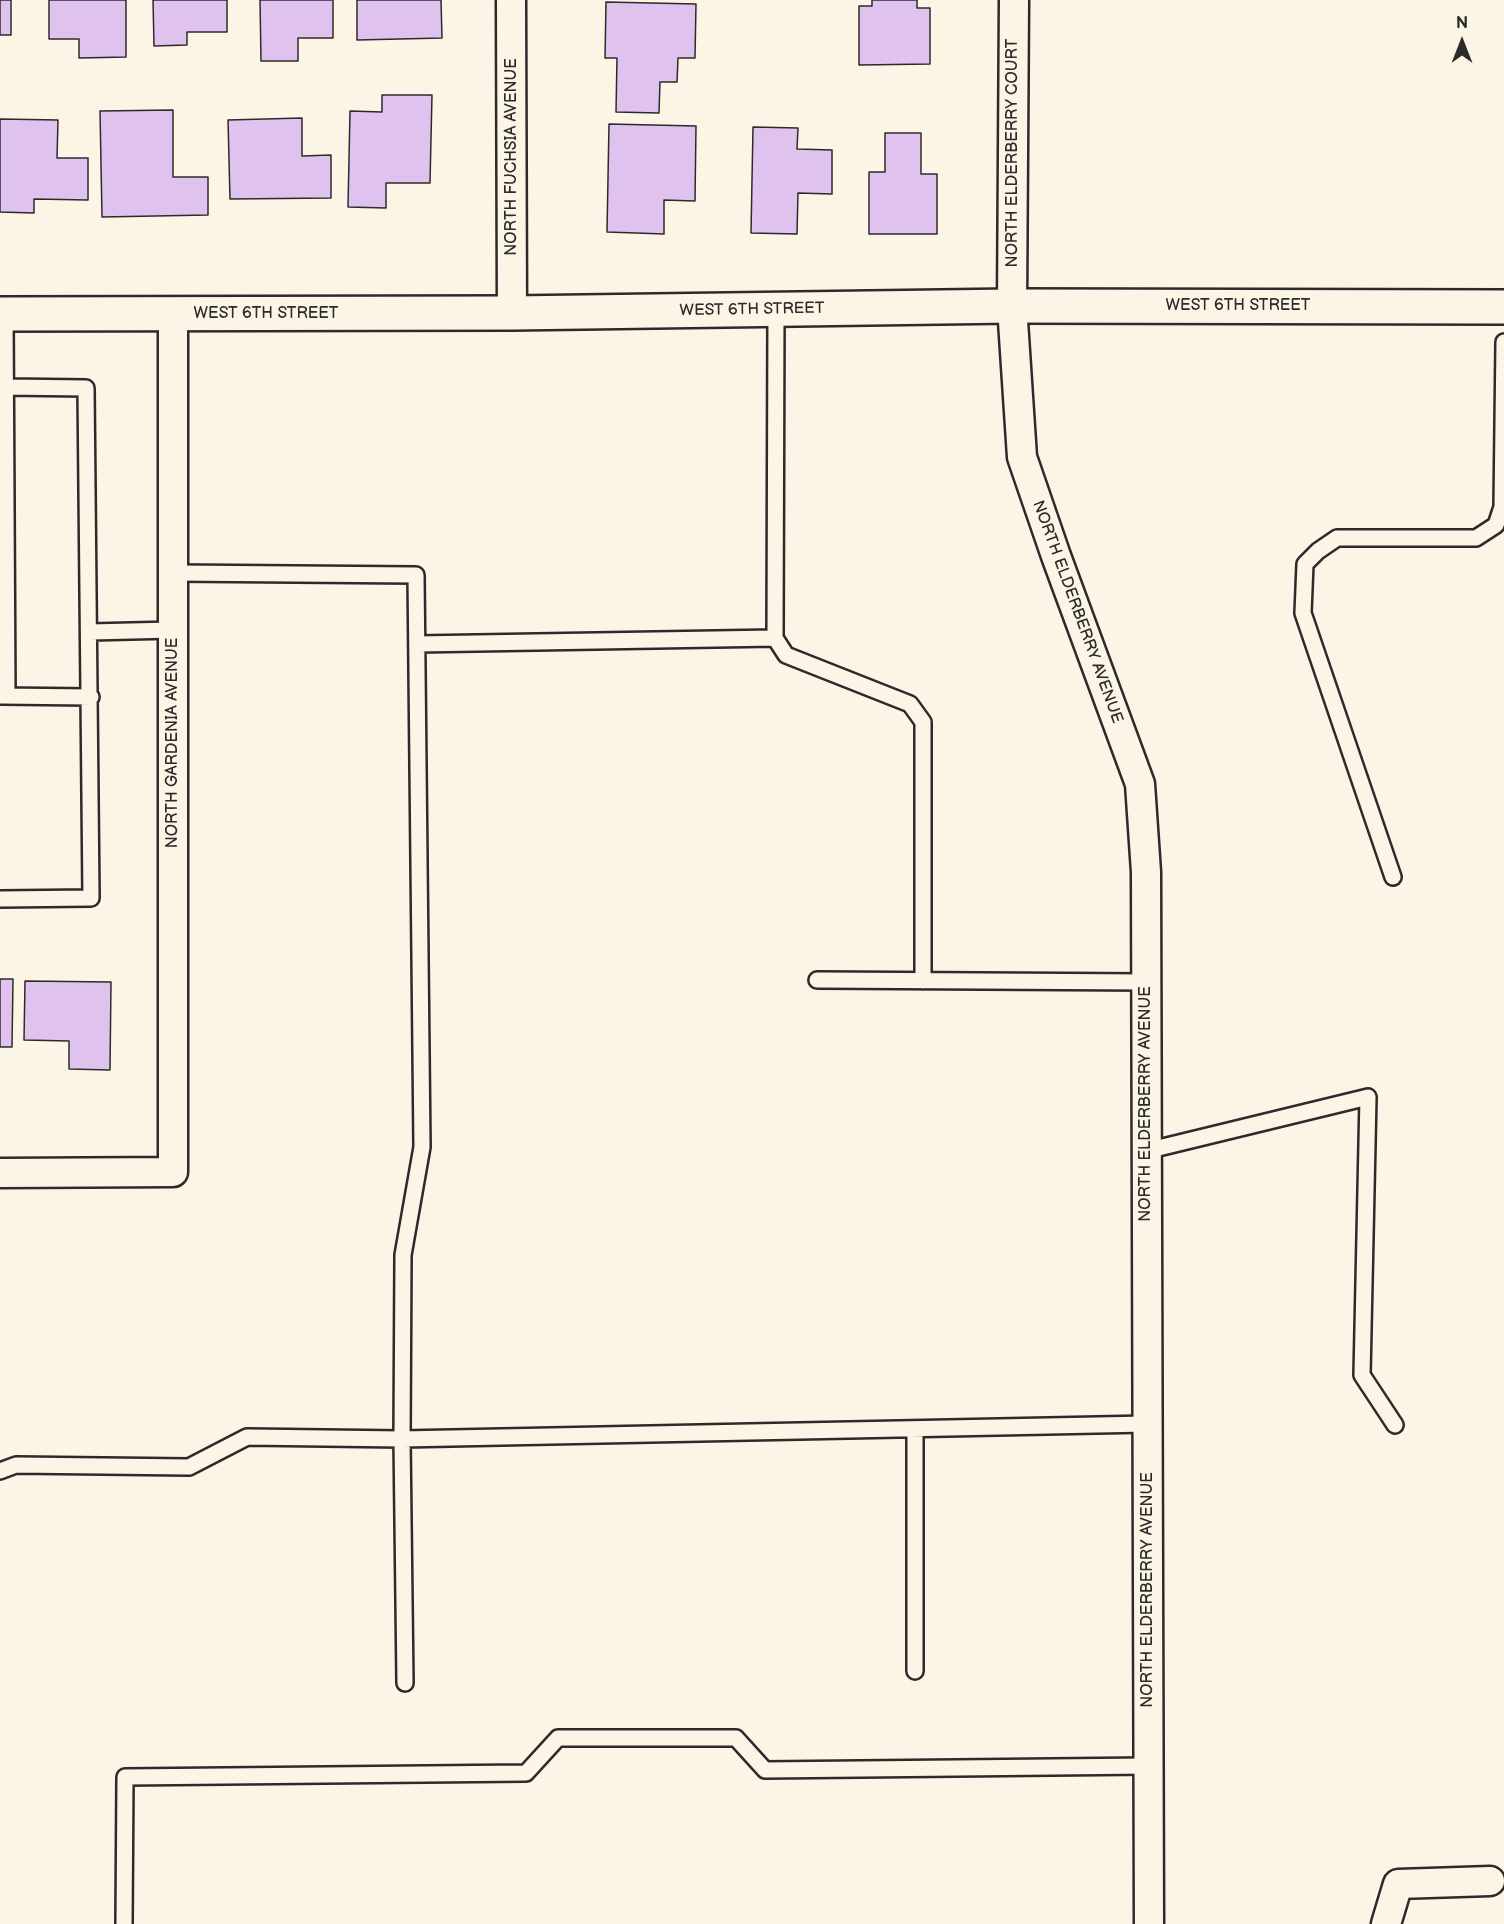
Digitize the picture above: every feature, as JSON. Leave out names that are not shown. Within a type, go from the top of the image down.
[{"type":"street","name":"NORTH FUCHSIA AVENUE","points":[[511,0],[512,313]]},
{"type":"street","name":"NORTH ELDERBERRY COURT","points":[[1012,306],[1014,0]]},
{"type":"street","name":"WEST 6TH STREET","points":[[2,314],[512,313],[1012,306],[1504,307]]},
{"type":"street","name":"NORTH ELDERBERRY AVENUE","points":[[1012,306],[1022,457],[1140,784],[1146,872],[1149,1924]]},
{"type":"street","name":"NORTH GARDENIA AVENUE","points":[[0,1173],[173,1172],[173,314]]},
{"type":"street","points":[[1386,1924],[1398,1884],[1490,1881]]},
{"type":"lane","points":[[776,309],[775,638],[786,655],[910,704],[923,722],[923,981]]},
{"type":"lane","points":[[2,314],[6,387],[4,696],[91,697]]},
{"type":"lane","points":[[1394,877],[1304,613],[1305,564],[1318,551],[1337,538],[1476,538],[1496,525],[1502,507],[1504,342]]},
{"type":"lane","points":[[0,899],[91,898],[91,697],[86,388],[6,387]]},
{"type":"lane","points":[[173,573],[416,575],[422,1147],[404,1255],[402,1439],[405,1683]]},
{"type":"lane","points":[[90,632],[173,630]]},
{"type":"lane","points":[[417,644],[775,638]]},
{"type":"lane","points":[[817,980],[1146,982]]},
{"type":"lane","points":[[1146,1151],[1368,1097],[1362,1375],[1395,1425]]},
{"type":"lane","points":[[0,1471],[16,1465],[189,1467],[248,1437],[402,1439],[1148,1424]]},
{"type":"lane","points":[[915,1429],[915,1671]]},
{"type":"lane","points":[[124,1924],[125,1777],[526,1773],[558,1738],[736,1738],[765,1770],[1148,1766]]},
{"type":"building","points":[[0,0],[11,0],[11,35],[0,35]]},
{"type":"building","points":[[49,0],[126,0],[126,57],[79,58],[79,39],[49,39]]},
{"type":"building","points":[[153,0],[227,0],[227,32],[187,32],[187,45],[154,46]]},
{"type":"building","points":[[260,0],[333,0],[333,38],[298,38],[298,61],[261,61]]},
{"type":"building","points":[[357,0],[441,0],[442,38],[357,40]]},
{"type":"building","points":[[872,0],[917,0],[917,8],[930,8],[930,64],[859,65],[859,6],[872,6]]},
{"type":"building","points":[[606,2],[696,4],[695,58],[678,58],[677,82],[660,82],[659,113],[616,112],[617,58],[605,58]]},
{"type":"building","points":[[382,95],[432,95],[430,183],[386,183],[386,208],[348,207],[350,111],[382,112]]},
{"type":"building","points":[[173,110],[173,177],[208,177],[208,215],[102,217],[100,111]]},
{"type":"building","points":[[302,118],[302,156],[331,155],[331,198],[230,199],[228,120]]},
{"type":"building","points":[[0,119],[58,120],[57,158],[88,158],[88,200],[34,199],[34,213],[0,212]]},
{"type":"building","points":[[609,124],[696,126],[695,201],[664,200],[664,234],[607,232]]},
{"type":"building","points":[[753,127],[798,128],[797,149],[832,150],[832,194],[798,193],[797,234],[751,233]]},
{"type":"building","points":[[885,133],[921,133],[921,174],[937,174],[937,234],[869,234],[869,172],[885,172]]},
{"type":"building","points":[[0,979],[13,979],[12,1047],[0,1047]]},
{"type":"building","points":[[25,981],[111,982],[110,1070],[69,1069],[69,1041],[24,1040]]}]
